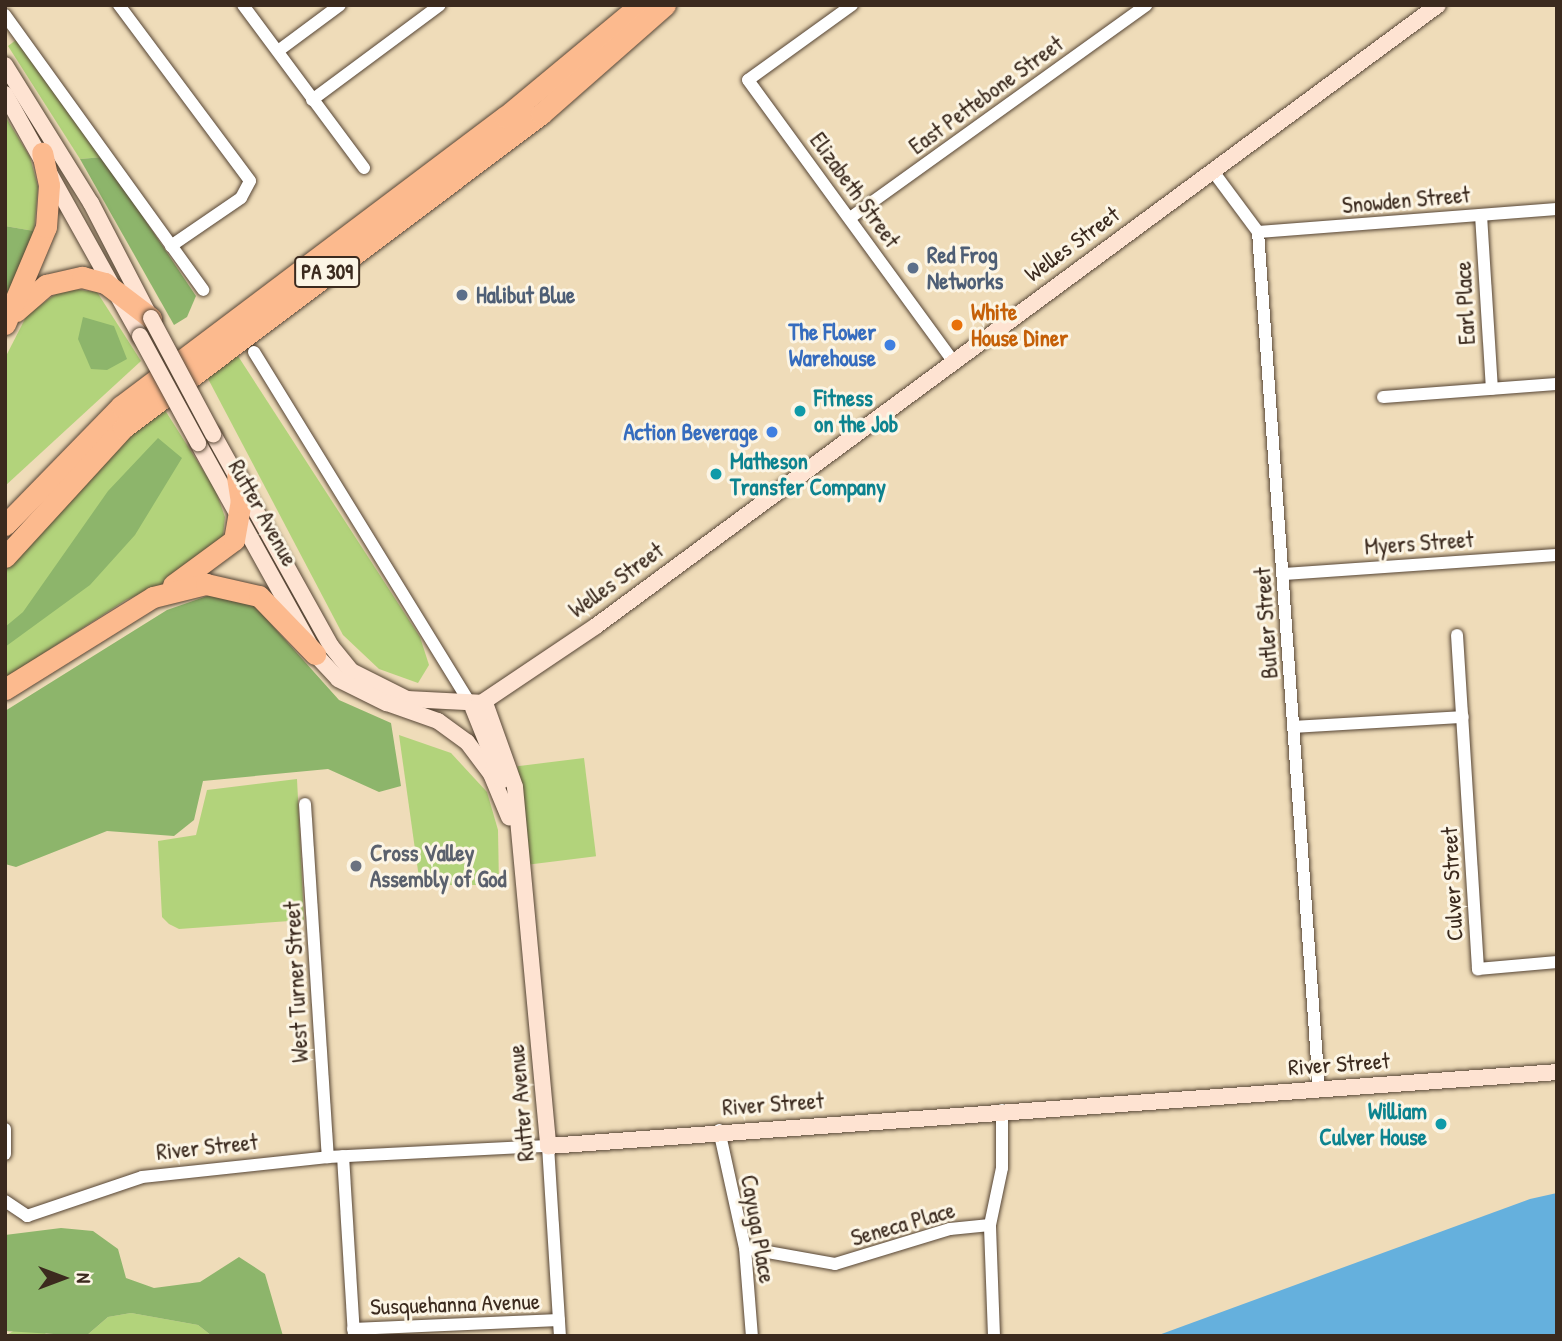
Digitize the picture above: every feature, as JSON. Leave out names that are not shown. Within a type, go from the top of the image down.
[{"type":"highway","name":"PA 309","points":[[5,525],[121,406],[525,102],[640,5]]},
{"type":"highway","name":"PA 309","points":[[5,557],[123,428],[541,114],[665,5]]},
{"type":"highway","points":[[5,325],[46,227],[49,185],[42,153]]},
{"type":"highway","points":[[5,325],[23,301],[46,285],[82,278],[114,289],[145,327]]},
{"type":"highway","points":[[5,689],[217,556],[234,540],[240,518],[237,477]]},
{"type":"highway","points":[[153,597],[206,584],[246,590],[272,606],[315,654]]},
{"type":"main road","name":"Welles Street","points":[[481,701],[1438,5]]},
{"type":"main road","name":"Rutter Avenue","points":[[5,65],[92,203],[198,443],[315,654],[338,680],[387,703],[438,712],[481,701]]},
{"type":"main road","points":[[5,94],[42,153],[114,289]]},
{"type":"main road","name":"Rutter Avenue","points":[[145,327],[213,433],[351,671],[407,699],[481,701]]},
{"type":"main road","name":"Rutter Avenue","points":[[481,701],[520,867]]},
{"type":"main road","name":"Rutter Avenue","points":[[481,701],[515,787],[520,867],[548,1146]]},
{"type":"main road","points":[[387,703],[439,721],[467,742],[491,774],[509,817]]},
{"type":"main road","name":"River Street","points":[[548,1146],[719,1130],[1557,1072]]},
{"type":"street","points":[[119,5],[250,181],[241,198],[171,246]]},
{"type":"street","points":[[243,5],[364,168]]},
{"type":"street","points":[[278,51],[340,5]]},
{"type":"street","points":[[312,100],[440,5]]},
{"type":"street","name":"Elizabeth Street","points":[[852,5],[748,80],[952,360]]},
{"type":"street","name":"East Pettebone Street","points":[[850,218],[1146,5]]},
{"type":"street","points":[[5,15],[203,290]]},
{"type":"street","points":[[1212,170],[1258,232]]},
{"type":"street","name":"Snowden Street","points":[[1258,232],[1557,209]]},
{"type":"street","name":"Earl Place","points":[[1481,215],[1492,389]]},
{"type":"street","name":"Butler Street","points":[[1258,232],[1319,1089]]},
{"type":"street","name":"Rutter Avenue","points":[[254,352],[481,701]]},
{"type":"street","points":[[1383,397],[1557,384]]},
{"type":"street","name":"Myers Street","points":[[1283,573],[1557,555]]},
{"type":"street","name":"Culver Street","points":[[1457,635],[1478,968],[1557,962]]},
{"type":"street","points":[[1294,727],[1462,717]]},
{"type":"street","name":"West Turner Street","points":[[305,804],[328,1157]]},
{"type":"street","points":[[995,1336],[990,1225],[1002,1168],[1002,1110]]},
{"type":"street","points":[[5,1129],[5,1154]]},
{"type":"street","name":"Cayuga Place","points":[[719,1130],[744,1248],[752,1336]]},
{"type":"street","name":"Rutter Avenue","points":[[548,1146],[560,1336]]},
{"type":"street","name":"River Street","points":[[5,1201],[27,1216],[142,1177],[328,1157],[548,1146]]},
{"type":"street","points":[[343,1156],[354,1332]]},
{"type":"street","name":"Seneca Place","points":[[744,1248],[835,1264],[950,1229],[990,1225]]},
{"type":"street","name":"Susquehanna Avenue","points":[[354,1332],[559,1320]]},
{"type":"green space","points":[[16,40],[103,157],[80,159],[8,46]]},
{"type":"green space","points":[[5,116],[30,157],[38,187],[34,231],[5,226]]},
{"type":"green space","points":[[103,157],[196,296],[187,317],[174,325],[80,159]]},
{"type":"green space","points":[[5,226],[34,231],[5,301]]},
{"type":"green space","points":[[64,288],[97,292],[141,361],[5,486],[5,358],[27,315]]},
{"type":"green space","points":[[83,317],[114,326],[127,359],[107,370],[91,369],[78,339]]},
{"type":"green space","points":[[236,353],[420,637],[429,665],[418,683],[379,669],[343,635],[205,373]]},
{"type":"green space","points":[[163,407],[215,489],[225,517],[223,536],[165,583],[126,600],[5,678],[5,567],[117,445]]},
{"type":"green space","points":[[158,438],[182,458],[135,535],[90,585],[5,647],[5,627],[23,612],[108,491]]},
{"type":"green space","points":[[210,595],[254,605],[339,700],[391,723],[401,786],[379,792],[328,769],[203,781],[194,820],[174,836],[107,831],[16,867],[5,864],[5,711],[167,610]]},
{"type":"green space","points":[[399,735],[451,753],[487,792],[498,830],[499,885],[420,885]]},
{"type":"green space","points":[[584,758],[596,856],[530,864],[517,766]]},
{"type":"green space","points":[[297,779],[304,920],[179,929],[169,924],[162,917],[158,841],[196,835],[207,790]]},
{"type":"green space","points":[[61,1228],[93,1231],[118,1249],[126,1278],[154,1288],[200,1282],[239,1257],[265,1274],[283,1336],[212,1336],[198,1325],[131,1313],[108,1317],[86,1336],[5,1331],[5,1235]]},
{"type":"green space","points":[[131,1313],[198,1325],[212,1336],[86,1336],[108,1317]]},
{"type":"green space","points":[[20,1327],[43,1331],[48,1336],[5,1336]]},
{"type":"water","points":[[1557,1193],[1557,1336],[1156,1336],[1530,1199]]},
{"type":"place","name":"Red Frog Networks","points":[[913,268]]},
{"type":"place","name":"Halibut Blue","points":[[462,295]]},
{"type":"place","name":"White House Diner","points":[[957,325]]},
{"type":"place","name":"The Flower Warehouse","points":[[890,345]]},
{"type":"place","name":"Fitness on the Job","points":[[800,411]]},
{"type":"place","name":"Action Beverage","points":[[772,432]]},
{"type":"place","name":"Matheson Transfer Company","points":[[716,474]]},
{"type":"place","name":"Cross Valley Assembly of God","points":[[356,866]]},
{"type":"place","name":"William Culver House","points":[[1441,1124]]}]
